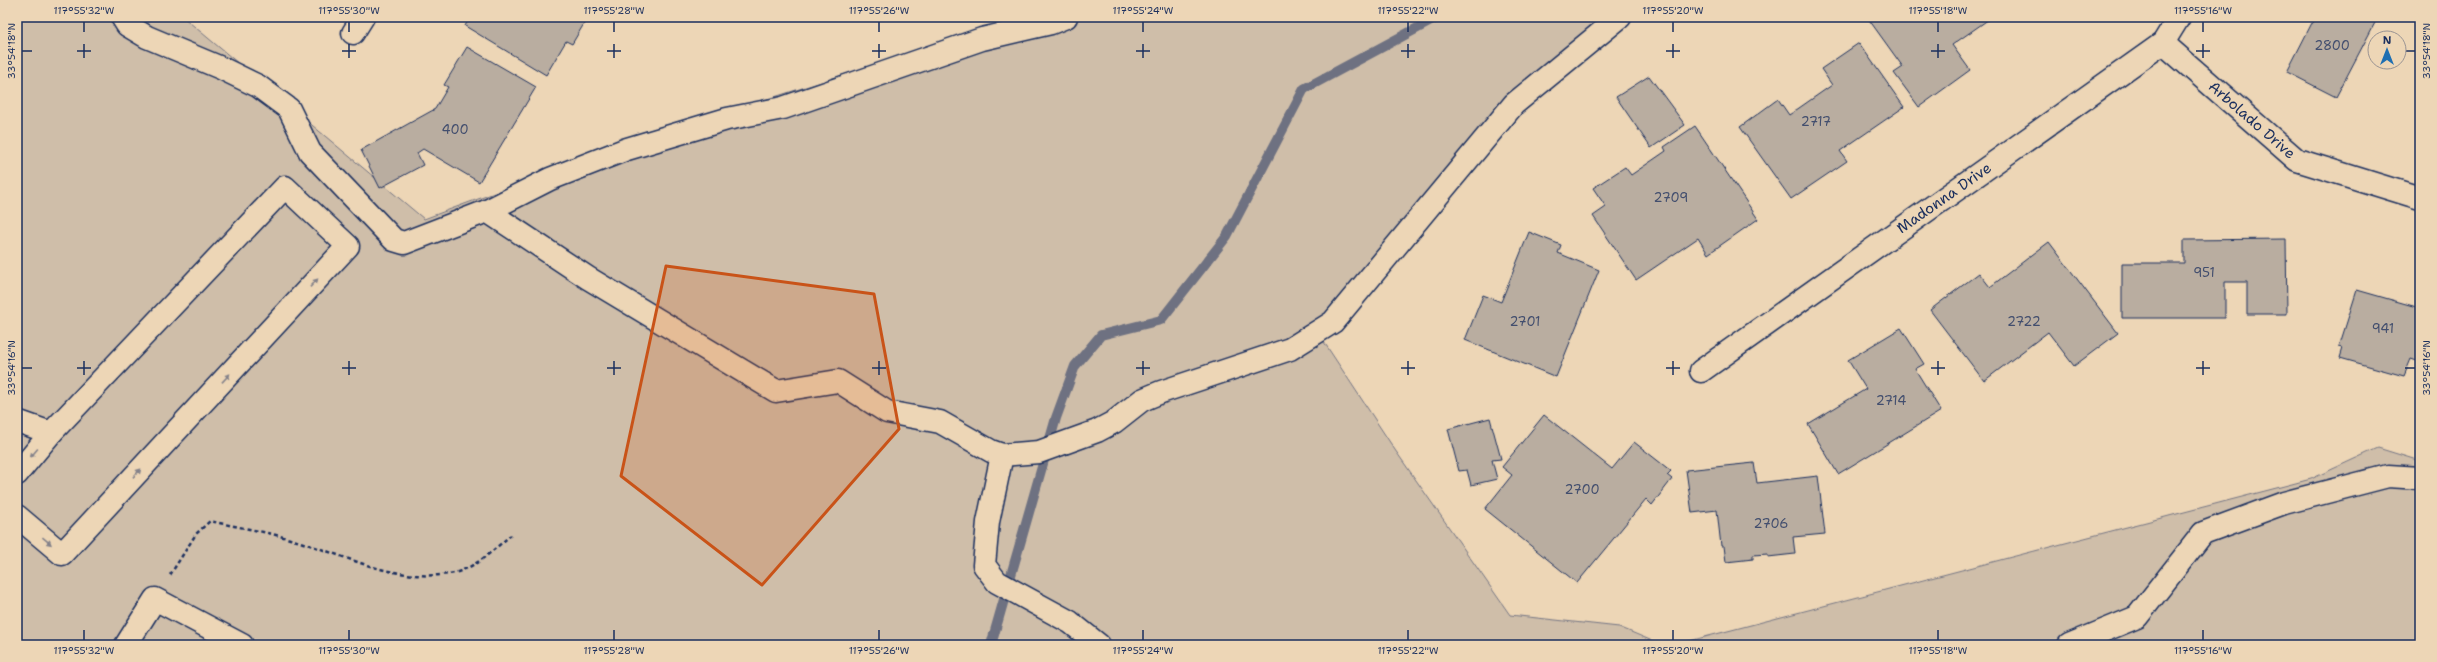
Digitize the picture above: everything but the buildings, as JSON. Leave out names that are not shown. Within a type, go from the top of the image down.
[{"type":"street","points":[[122,17],[127,25],[147,38],[221,68],[258,86],[289,110],[310,152],[394,240],[404,243],[487,211],[550,179],[627,149],[727,119],[783,108],[982,39],[1051,23],[1066,17]]},
{"type":"street","points":[[487,211],[588,278],[776,391],[838,381],[887,412],[940,422],[990,451],[1002,455],[1039,452],[1097,431],[1114,422],[1142,400],[1214,373],[1290,349],[1333,322],[1514,104],[1620,17]]},
{"type":"street","name":"Madonna Drive","points":[[1701,371],[2163,43],[2179,17]]},
{"type":"street","name":"Arbolado Drive","points":[[2163,43],[2297,160],[2420,198]]},
{"type":"street","points":[[17,474],[51,433],[285,187],[348,246],[62,554],[17,516]]},
{"type":"street","points":[[17,421],[51,433]]},
{"type":"street","points":[[1002,455],[988,522],[984,565],[997,582],[1070,622],[1099,645]]},
{"type":"street","points":[[2069,645],[2137,617],[2203,533],[2284,503],[2388,476],[2420,478]]},
{"type":"street","points":[[126,645],[155,599],[242,645]]},
{"type":"path","points":[[155,599],[196,534],[210,520],[291,539],[351,561],[397,574],[449,574],[472,566],[512,535]]},
{"type":"highlighted area","points":[[666,266],[874,294],[899,429],[762,585],[621,476]]},
{"type":"shaded area","points":[[17,17],[183,17],[424,219],[619,147],[1023,17],[1626,17],[1515,109],[1322,339],[1395,450],[1510,615],[1619,627],[1662,645],[17,645]]},
{"type":"shaded area","points":[[2378,448],[2420,461],[2420,645],[1674,645],[2311,479]]},
{"type":"waterway","points":[[991,645],[1056,418],[1075,366],[1101,335],[1161,320],[1227,236],[1304,89],[1438,17]]}]
